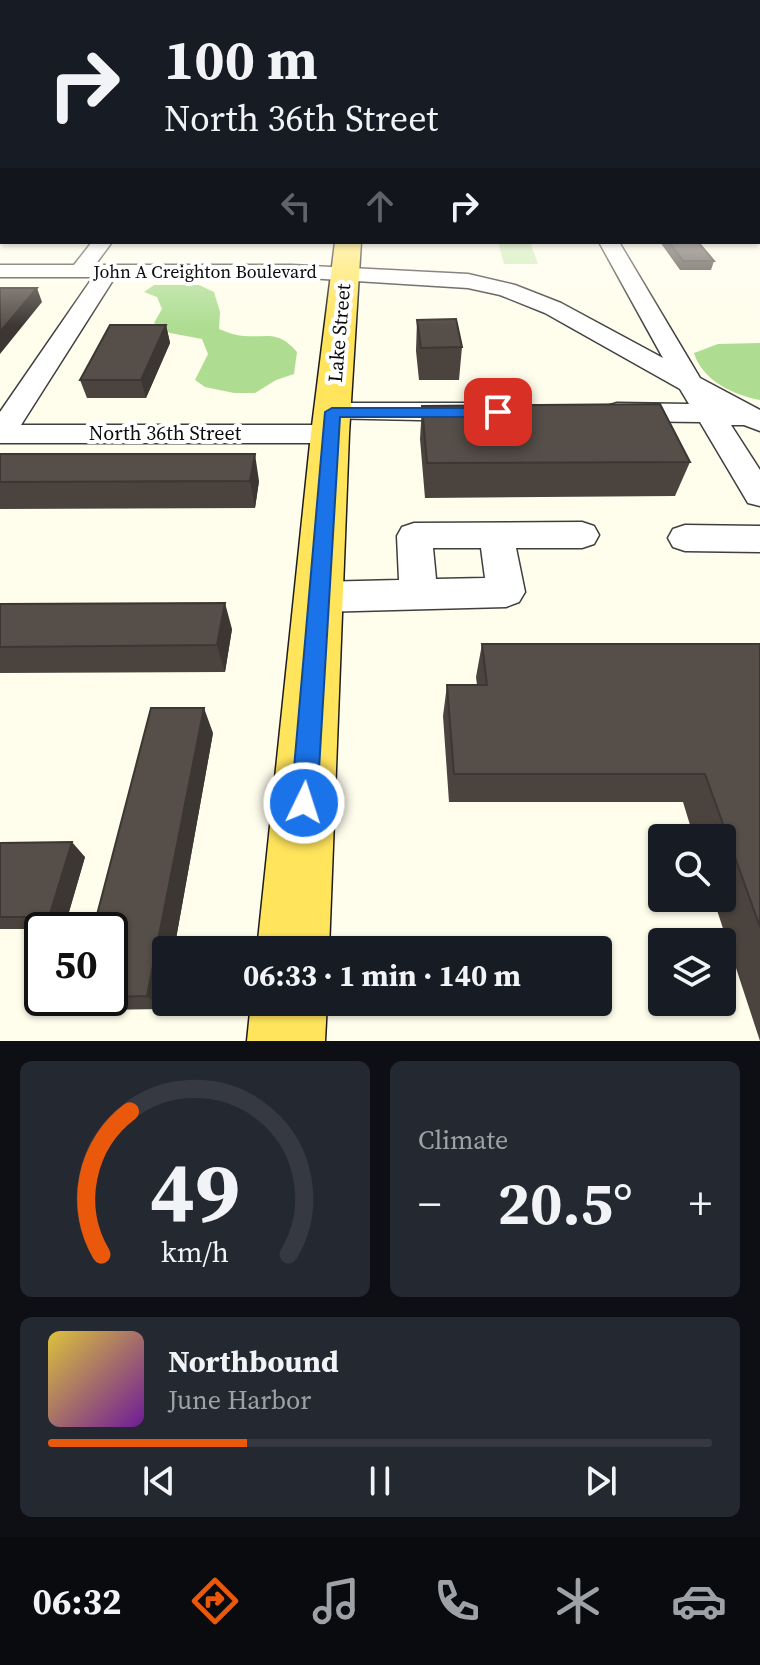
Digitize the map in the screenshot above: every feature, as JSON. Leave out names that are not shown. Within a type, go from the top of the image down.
[{"type":"main road","name":"Lake Street","points":[[294,936],[346,258]]},
{"type":"main road","points":[[286,1041],[288,1016]]},
{"type":"street","points":[[80,271],[100,244]]},
{"type":"street","points":[[610,244],[691,385],[760,495]]},
{"type":"street","name":"John A Creighton Boulevard","points":[[0,271],[108,271],[346,258],[507,290],[553,308],[754,420]]},
{"type":"street","points":[[0,434],[108,271]]},
{"type":"street","name":"North 36th Street","points":[[0,434],[331,423],[496,412]]},
{"type":"street","points":[[586,412],[712,415],[754,420]]},
{"type":"street","points":[[319,597],[506,592],[496,535]]},
{"type":"street","points":[[419,594],[414,536],[582,535]]},
{"type":"street","points":[[685,538],[760,539]]},
{"type":"green space","points":[[499,244],[531,244],[538,264],[504,264]]},
{"type":"green space","points":[[154,285],[199,285],[214,292],[220,312],[219,329],[237,335],[276,337],[290,344],[297,352],[294,374],[276,380],[255,393],[234,393],[205,387],[195,380],[208,354],[202,339],[170,333],[154,323],[162,309],[157,297],[144,292]]},
{"type":"green space","points":[[760,343],[760,400],[720,385],[704,371],[694,353],[718,344]]},
{"type":"building","points":[[670,244],[700,244],[714,261],[683,261]]},
{"type":"building","points":[[0,288],[37,288],[0,332]]},
{"type":"building","points":[[456,319],[462,347],[421,348],[417,320]]},
{"type":"building","points":[[110,325],[166,325],[141,380],[80,380]]},
{"type":"building","points":[[660,404],[690,462],[427,463],[422,406]]},
{"type":"building","points":[[0,454],[255,454],[250,481],[0,482]]},
{"type":"building","points":[[225,603],[217,645],[0,647],[0,604]]},
{"type":"building","points":[[482,644],[760,644],[760,927],[736,860],[736,824],[723,824],[705,774],[454,774],[447,685],[487,685]]},
{"type":"building","points":[[151,708],[204,708],[159,936],[152,936],[152,971],[147,996],[128,997],[128,912],[98,912]]},
{"type":"building","points":[[72,842],[51,912],[24,912],[24,917],[0,917],[0,843]]},
{"type":"route","points":[[304,803],[332,412],[498,412]]}]
